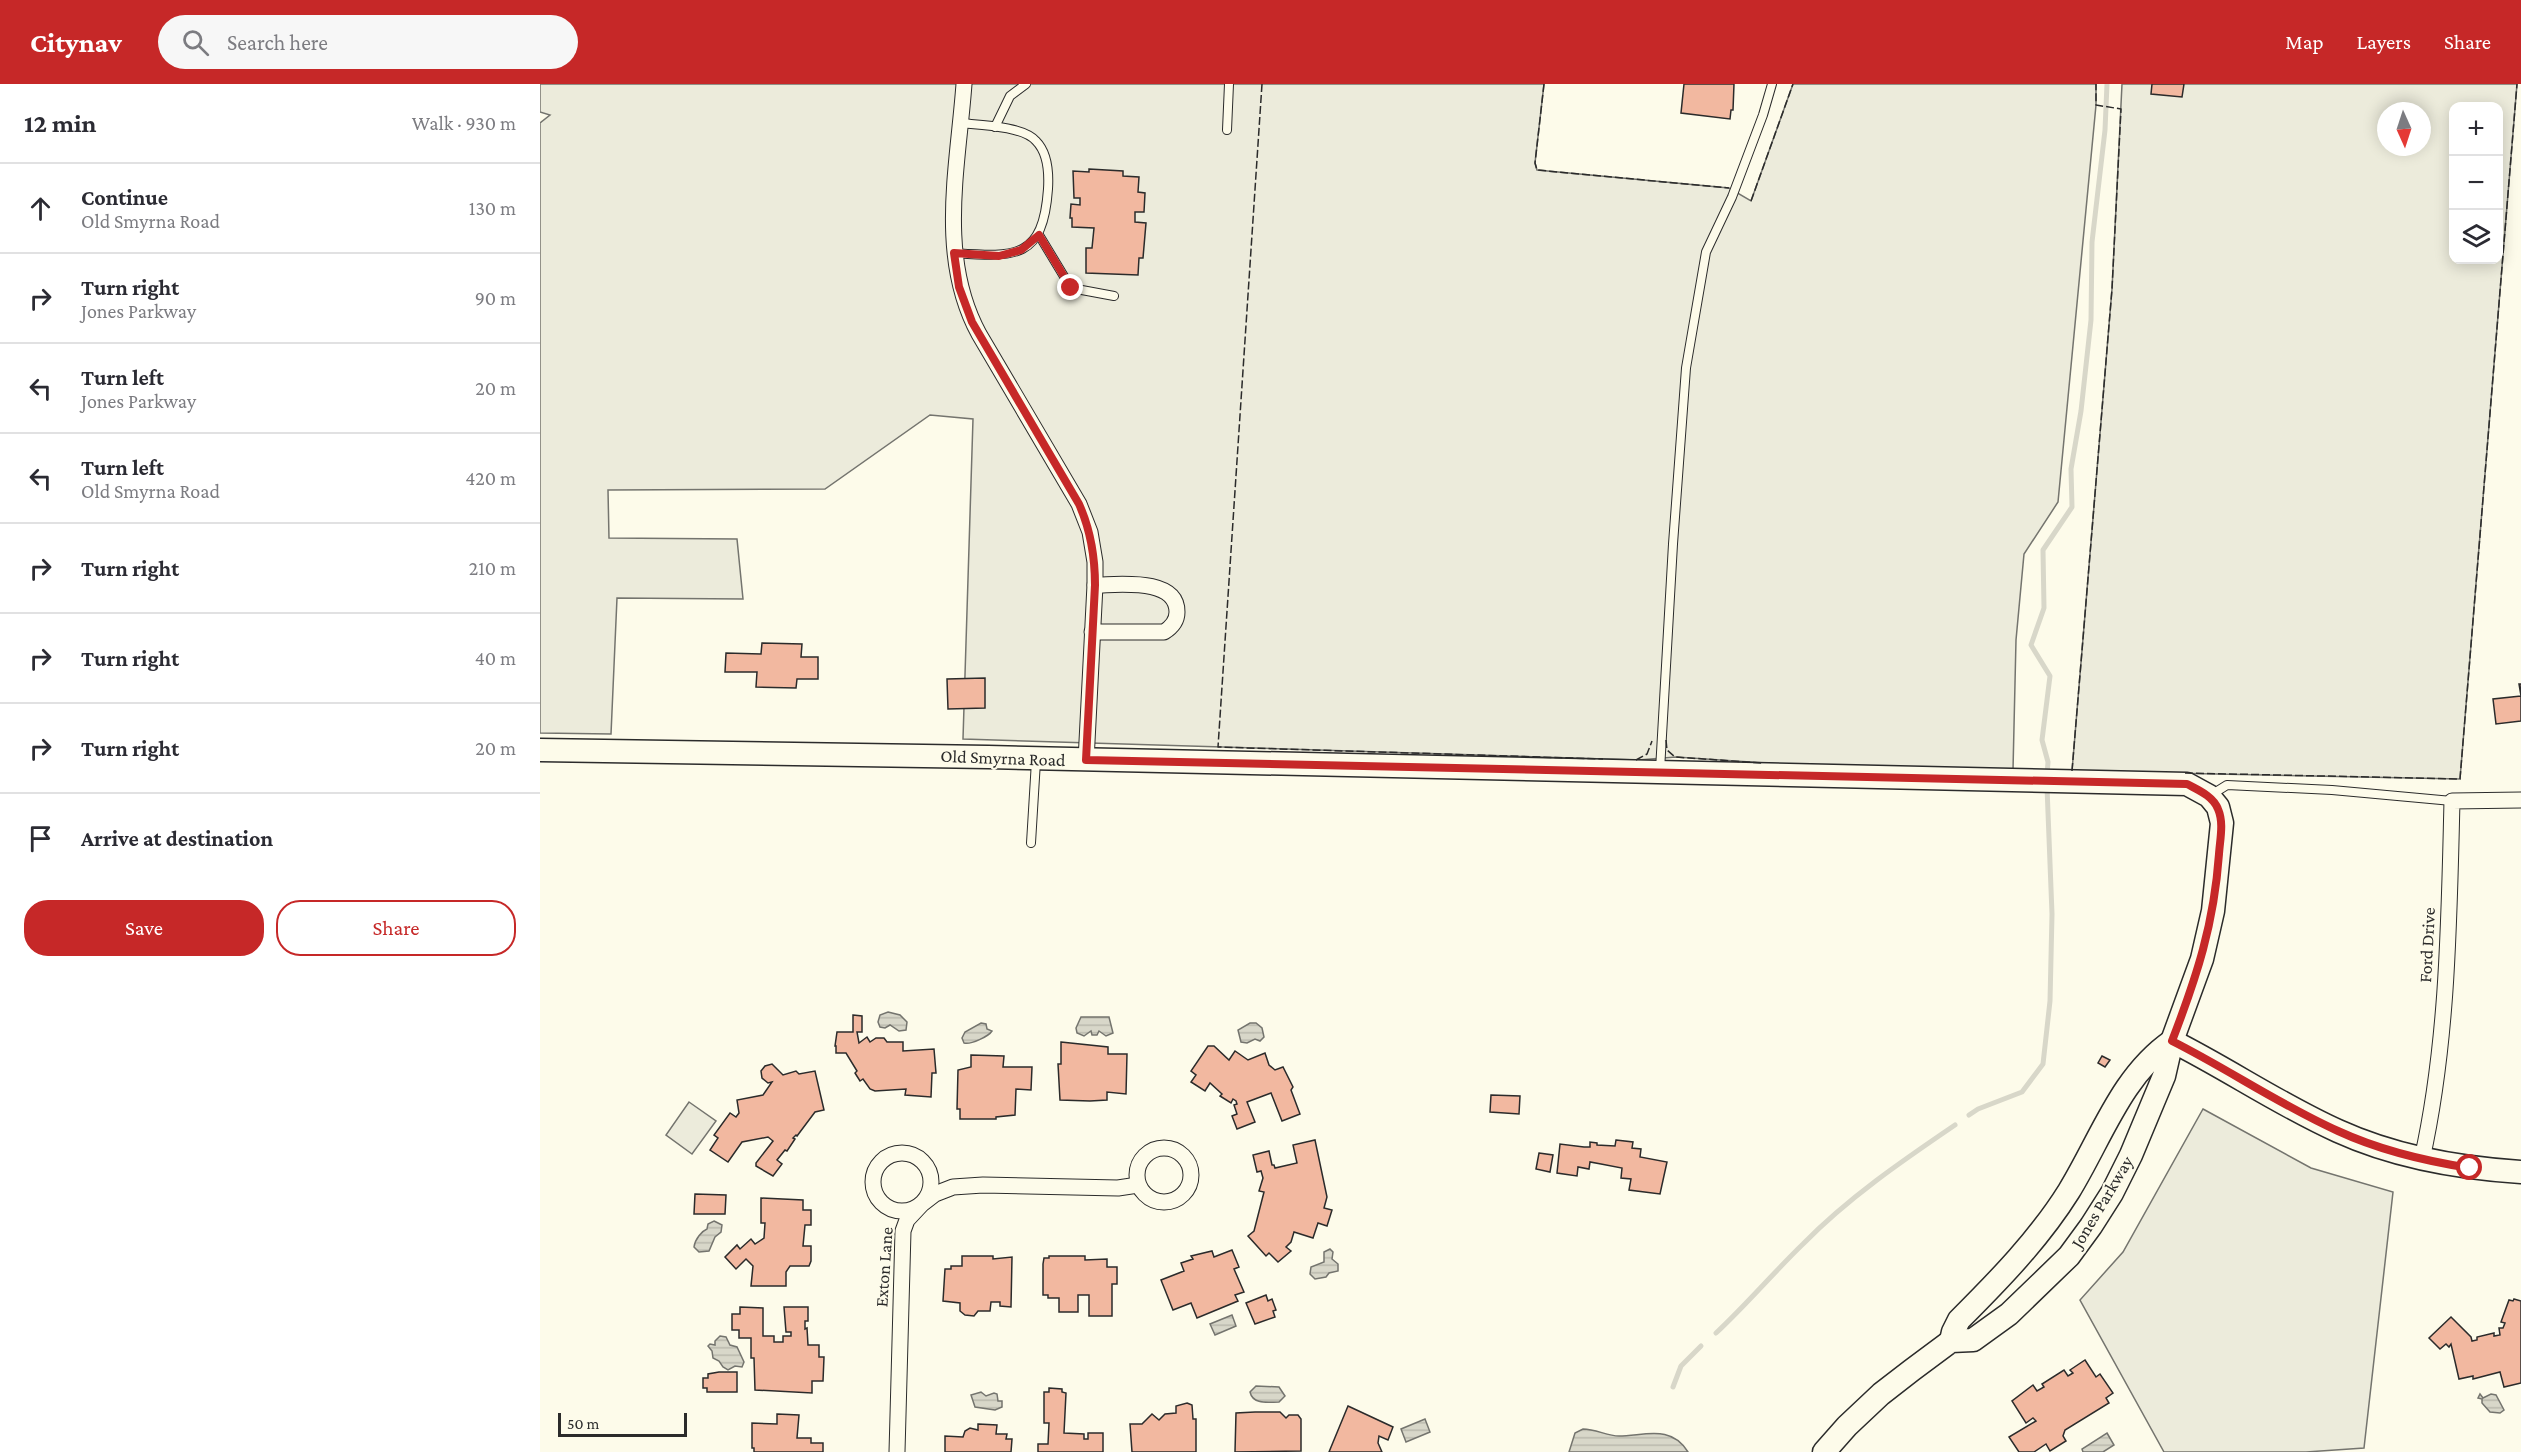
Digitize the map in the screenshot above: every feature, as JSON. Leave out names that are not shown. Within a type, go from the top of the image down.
[{"type":"street","points":[[964,84],[953,216],[954,253],[959,287],[972,322],[1085,518],[1093,547],[1095,585],[1086,760]]},
{"type":"street","points":[[1092,632],[1159,633],[1172,626],[1177,614],[1172,597],[1160,588],[1095,585]]},
{"type":"street","name":"Old Smyrna Road","points":[[540,750],[2187,784],[2209,796]]},
{"type":"street","name":"Jones Parkway","points":[[1824,1452],[1847,1426],[1881,1394],[1951,1341],[1973,1340],[2009,1314],[2069,1256],[2091,1226],[2131,1155],[2164,1076],[2172,1041],[2202,959],[2213,911],[2222,823],[2218,807],[2209,796]]},
{"type":"street","points":[[2452,801],[2521,800]]},
{"type":"street","name":"Ford Drive","points":[[2422,1159],[2435,1096],[2440,1053],[2449,914],[2452,801]]},
{"type":"street","points":[[2172,1041],[2339,1132],[2380,1148],[2470,1168],[2521,1172]]},
{"type":"street","name":"Jones Parkway","points":[[1951,1341],[1959,1320],[2024,1252],[2068,1193],[2132,1079],[2150,1057],[2172,1041]]},
{"type":"street","name":"Exton Lane","points":[[897,1452],[903,1231],[911,1215],[922,1204],[943,1190],[962,1185],[1118,1188],[1138,1185]]},
{"type":"lane","points":[[995,127],[1010,96],[1026,84]]},
{"type":"lane","points":[[1227,130],[1229,84]]},
{"type":"lane","points":[[1660,772],[1686,369],[1706,252],[1732,197],[1763,115],[1772,84]]},
{"type":"lane","points":[[954,253],[999,256],[1021,250],[1039,235],[1046,214],[1049,168],[1036,140],[1012,128],[961,123]]},
{"type":"lane","points":[[1039,235],[1071,288],[1114,296]]},
{"type":"lane","points":[[1031,843],[1036,759]]},
{"type":"lane","points":[[2209,796],[2227,785],[2332,790],[2452,801]]},
{"type":"shaded area","points":[[540,84],[1544,84],[1535,163],[1537,170],[1729,188],[1751,201],[1793,84],[2096,84],[2096,105],[2058,502],[2024,554],[2016,640],[2013,770],[1795,765],[1676,757],[1638,760],[963,739],[973,419],[930,415],[825,489],[608,490],[609,538],[737,539],[743,599],[617,598],[611,734],[540,733],[540,123],[550,115],[540,112]]},
{"type":"shaded area","points":[[2122,84],[2517,84],[2503,255],[2503,102],[2449,102],[2449,264],[2502,264],[2460,779],[2072,771],[2112,289]]},
{"type":"shaded area","points":[[888,1012],[900,1015],[907,1022],[906,1030],[899,1031],[890,1025],[885,1028],[880,1027],[878,1022],[880,1015]]},
{"type":"shaded area","points":[[1081,1017],[1109,1017],[1113,1033],[1106,1036],[1099,1031],[1097,1035],[1092,1035],[1091,1031],[1084,1036],[1077,1033],[1076,1028]]},
{"type":"shaded area","points":[[981,1023],[986,1024],[987,1029],[992,1031],[979,1040],[964,1043],[962,1038],[965,1032]]},
{"type":"shaded area","points":[[1250,1023],[1256,1023],[1262,1028],[1264,1037],[1260,1041],[1255,1039],[1247,1043],[1241,1042],[1238,1030]]},
{"type":"shaded area","points":[[689,1102],[716,1121],[692,1154],[666,1135]]},
{"type":"shaded area","points":[[2203,1109],[2311,1168],[2393,1192],[2364,1448],[2306,1452],[2164,1452],[2080,1300],[2123,1252]]},
{"type":"shaded area","points":[[714,1221],[722,1225],[721,1232],[715,1237],[709,1251],[699,1252],[694,1247],[696,1241],[707,1229],[708,1224]]},
{"type":"shaded area","points":[[1330,1249],[1333,1252],[1332,1259],[1338,1264],[1338,1271],[1315,1279],[1310,1274],[1311,1267],[1324,1262],[1324,1252]]},
{"type":"shaded area","points":[[1232,1315],[1236,1326],[1215,1335],[1210,1324]]},
{"type":"shaded area","points":[[720,1336],[726,1337],[730,1345],[737,1347],[744,1362],[742,1367],[735,1366],[728,1370],[713,1358],[708,1346],[715,1345],[715,1341]]},
{"type":"shaded area","points":[[1256,1386],[1279,1387],[1285,1396],[1279,1402],[1258,1401],[1250,1392]]},
{"type":"shaded area","points":[[981,1392],[986,1396],[997,1394],[998,1401],[1002,1401],[1002,1407],[995,1410],[975,1407],[971,1395]]},
{"type":"shaded area","points":[[2480,1394],[2483,1398],[2491,1394],[2496,1395],[2504,1410],[2500,1413],[2490,1412],[2482,1403],[2482,1399],[2478,1398]]},
{"type":"shaded area","points":[[1425,1419],[1430,1432],[1406,1442],[1401,1429]]},
{"type":"shaded area","points":[[1583,1429],[1615,1436],[1665,1435],[1681,1443],[1688,1452],[1569,1452],[1575,1433]]},
{"type":"shaded area","points":[[2107,1433],[2114,1445],[2103,1452],[2083,1452],[2082,1449]]},
{"type":"building","points":[[1684,84],[1734,84],[1733,110],[1731,110],[1730,119],[1681,113]]},
{"type":"building","points":[[2152,84],[2184,84],[2182,97],[2151,94]]},
{"type":"building","points":[[1089,169],[1123,171],[1123,176],[1139,177],[1138,192],[1145,193],[1144,212],[1135,212],[1135,222],[1146,223],[1143,258],[1139,258],[1138,275],[1086,273],[1086,248],[1092,248],[1094,228],[1072,227],[1072,218],[1070,218],[1071,204],[1080,205],[1080,198],[1074,198],[1073,171],[1089,172]]},
{"type":"building","points":[[762,643],[802,644],[801,657],[818,657],[818,679],[797,679],[796,688],[756,687],[757,672],[725,672],[726,653],[761,654]]},
{"type":"building","points":[[985,678],[985,708],[948,709],[947,679]]},
{"type":"building","points":[[2521,696],[2521,721],[2496,724],[2493,699]]},
{"type":"building","points":[[853,1015],[862,1016],[862,1032],[857,1032],[859,1043],[867,1037],[870,1042],[876,1038],[884,1038],[887,1042],[903,1042],[903,1051],[934,1049],[936,1073],[932,1073],[931,1097],[905,1095],[906,1089],[875,1091],[870,1089],[863,1079],[860,1081],[846,1053],[836,1053],[835,1046],[837,1032],[853,1032]]},
{"type":"building","points":[[1061,1042],[1108,1047],[1108,1054],[1127,1054],[1126,1094],[1107,1092],[1107,1100],[1060,1100],[1058,1064],[1061,1064]]},
{"type":"building","points":[[1208,1046],[1214,1046],[1229,1060],[1235,1051],[1248,1060],[1265,1053],[1269,1065],[1275,1070],[1283,1067],[1293,1087],[1291,1090],[1300,1114],[1282,1121],[1271,1093],[1247,1102],[1255,1122],[1237,1129],[1232,1116],[1237,1114],[1234,1105],[1237,1104],[1236,1101],[1233,1099],[1231,1103],[1220,1096],[1222,1094],[1210,1083],[1205,1091],[1191,1082],[1196,1075],[1191,1071]]},
{"type":"building","points":[[971,1055],[1004,1056],[1003,1067],[1032,1067],[1031,1090],[1016,1089],[1015,1115],[996,1117],[996,1119],[960,1119],[960,1109],[957,1109],[958,1070],[971,1067]]},
{"type":"building","points":[[2102,1056],[2110,1060],[2105,1067],[2098,1063]]},
{"type":"building","points":[[772,1064],[783,1075],[796,1071],[799,1074],[815,1071],[824,1110],[815,1112],[793,1138],[795,1139],[787,1151],[785,1150],[777,1160],[782,1164],[773,1176],[756,1166],[773,1141],[768,1137],[742,1142],[728,1162],[710,1150],[718,1138],[714,1135],[730,1113],[736,1117],[739,1113],[737,1100],[763,1095],[772,1082],[768,1083],[762,1078],[761,1071],[765,1066]]},
{"type":"building","points":[[1491,1095],[1520,1096],[1519,1114],[1490,1112]]},
{"type":"building","points":[[1315,1140],[1327,1197],[1324,1208],[1332,1210],[1327,1226],[1318,1223],[1313,1238],[1294,1232],[1291,1242],[1286,1247],[1291,1251],[1278,1262],[1269,1253],[1266,1256],[1248,1236],[1254,1231],[1264,1192],[1259,1191],[1263,1178],[1261,1171],[1257,1172],[1253,1155],[1269,1151],[1272,1165],[1275,1168],[1297,1163],[1293,1145]]},
{"type":"building","points":[[1616,1140],[1633,1142],[1632,1148],[1641,1149],[1640,1157],[1667,1162],[1660,1194],[1629,1190],[1631,1179],[1621,1178],[1622,1168],[1590,1162],[1589,1169],[1578,1167],[1577,1176],[1557,1173],[1560,1144],[1590,1147],[1590,1142],[1597,1143],[1597,1145],[1615,1146]]},
{"type":"building","points":[[1539,1153],[1553,1155],[1550,1172],[1536,1169]]},
{"type":"building","points":[[695,1194],[726,1195],[725,1214],[694,1214]]},
{"type":"building","points":[[761,1198],[803,1200],[803,1210],[811,1210],[811,1225],[805,1225],[803,1246],[811,1246],[811,1261],[809,1266],[790,1266],[786,1272],[786,1286],[751,1286],[753,1266],[746,1259],[736,1269],[725,1257],[737,1245],[740,1249],[751,1239],[755,1244],[764,1238],[765,1223],[761,1223]]},
{"type":"building","points":[[1232,1250],[1239,1267],[1234,1269],[1244,1292],[1235,1295],[1238,1301],[1197,1318],[1191,1303],[1173,1310],[1161,1280],[1184,1271],[1181,1263],[1193,1259],[1191,1256],[1212,1251],[1214,1257]]},
{"type":"building","points":[[962,1256],[993,1256],[993,1259],[1012,1257],[1011,1307],[1000,1306],[1000,1302],[991,1302],[990,1311],[978,1311],[974,1316],[965,1315],[960,1311],[960,1303],[943,1301],[945,1269],[951,1269],[951,1266],[962,1266]]},
{"type":"building","points":[[1049,1256],[1085,1256],[1085,1260],[1107,1259],[1107,1267],[1117,1267],[1117,1284],[1112,1284],[1112,1316],[1089,1316],[1089,1295],[1078,1295],[1078,1312],[1059,1312],[1059,1298],[1048,1298],[1048,1295],[1043,1295],[1043,1264],[1044,1258],[1049,1258]]},
{"type":"building","points":[[1266,1295],[1268,1301],[1272,1299],[1276,1310],[1273,1311],[1275,1317],[1255,1324],[1246,1303]]},
{"type":"building","points":[[2509,1300],[2521,1301],[2521,1383],[2504,1387],[2500,1372],[2473,1379],[2473,1376],[2459,1379],[2451,1344],[2449,1347],[2446,1344],[2440,1349],[2429,1338],[2451,1317],[2471,1337],[2472,1341],[2477,1340],[2477,1337],[2494,1333],[2494,1336],[2500,1335],[2499,1328],[2503,1328],[2505,1323],[2501,1322]]},
{"type":"building","points":[[740,1307],[763,1308],[763,1336],[774,1336],[774,1342],[783,1342],[783,1336],[791,1336],[791,1332],[786,1332],[784,1307],[808,1307],[808,1321],[805,1321],[805,1329],[807,1328],[808,1345],[819,1345],[819,1357],[824,1357],[823,1381],[812,1381],[812,1393],[755,1390],[751,1338],[739,1338],[739,1330],[732,1330],[732,1314],[740,1314]]},
{"type":"building","points":[[2085,1360],[2096,1377],[2100,1374],[2113,1393],[2106,1398],[2109,1403],[2065,1430],[2063,1436],[2066,1441],[2050,1451],[2046,1444],[2034,1452],[2019,1452],[2009,1437],[2036,1421],[2033,1418],[2026,1423],[2012,1401],[2033,1385],[2037,1391],[2044,1387],[2042,1384],[2064,1370],[2068,1376],[2073,1373],[2070,1370]]},
{"type":"building","points":[[737,1372],[737,1392],[707,1392],[707,1388],[703,1388],[703,1378],[708,1378],[708,1374]]},
{"type":"building","points":[[1049,1388],[1062,1389],[1062,1392],[1066,1393],[1064,1433],[1084,1434],[1084,1439],[1088,1439],[1088,1433],[1103,1433],[1103,1452],[1038,1452],[1038,1444],[1048,1444],[1049,1423],[1044,1423],[1044,1392],[1049,1392]]},
{"type":"building","points":[[1187,1403],[1192,1405],[1193,1419],[1196,1419],[1196,1452],[1132,1452],[1130,1424],[1142,1424],[1152,1414],[1159,1420],[1165,1414],[1176,1413],[1176,1406]]},
{"type":"building","points":[[1348,1406],[1393,1427],[1388,1440],[1379,1436],[1378,1443],[1382,1452],[1329,1452]]},
{"type":"building","points":[[1280,1412],[1286,1418],[1289,1415],[1298,1415],[1301,1419],[1301,1451],[1235,1452],[1236,1413]]},
{"type":"building","points":[[777,1414],[799,1415],[797,1438],[811,1438],[811,1443],[823,1443],[823,1452],[754,1452],[752,1423],[777,1424]]},
{"type":"building","points":[[978,1424],[997,1425],[996,1434],[1007,1434],[1006,1439],[1012,1439],[1011,1452],[945,1452],[945,1436],[963,1437],[965,1431],[970,1428],[978,1430]]},
{"type":"waterway","points":[[2047,775],[2048,762],[2042,740],[2050,676],[2031,645],[2044,608],[2043,550],[2072,507],[2071,469],[2081,411],[2091,320],[2092,242],[2105,130],[2107,84]]},
{"type":"waterway","points":[[1969,1115],[1978,1109],[2022,1092],[2043,1064],[2050,1001],[2052,914],[2047,787]]},
{"type":"waterway","points":[[1716,1333],[1838,1211],[1895,1166],[1955,1125]]},
{"type":"waterway","points":[[1673,1387],[1681,1366],[1701,1346]]},
{"type":"fence","points":[[1262,84],[1218,747],[1603,759]]},
{"type":"fence","points":[[1544,84],[1535,163],[1537,170],[1729,188]]},
{"type":"fence","points":[[1751,201],[1793,84]]},
{"type":"fence","points":[[2072,771],[2112,289],[2121,109],[2096,105],[2096,84]]},
{"type":"fence","points":[[2185,773],[2460,779],[2517,84]]},
{"type":"fence","points":[[1666,740],[1667,750],[1675,757],[1762,763]]},
{"type":"fence","points":[[1636,760],[1647,754],[1652,741]]},
{"type":"route","points":[[1071,288],[1039,235],[1021,250],[999,256],[954,253],[959,287],[968,314],[1079,504],[1090,532],[1095,562],[1095,585],[1086,760],[2187,784],[2209,796],[2218,807],[2222,823],[2217,883],[2208,935],[2202,959],[2172,1041],[2339,1132],[2380,1148],[2470,1168]]}]
